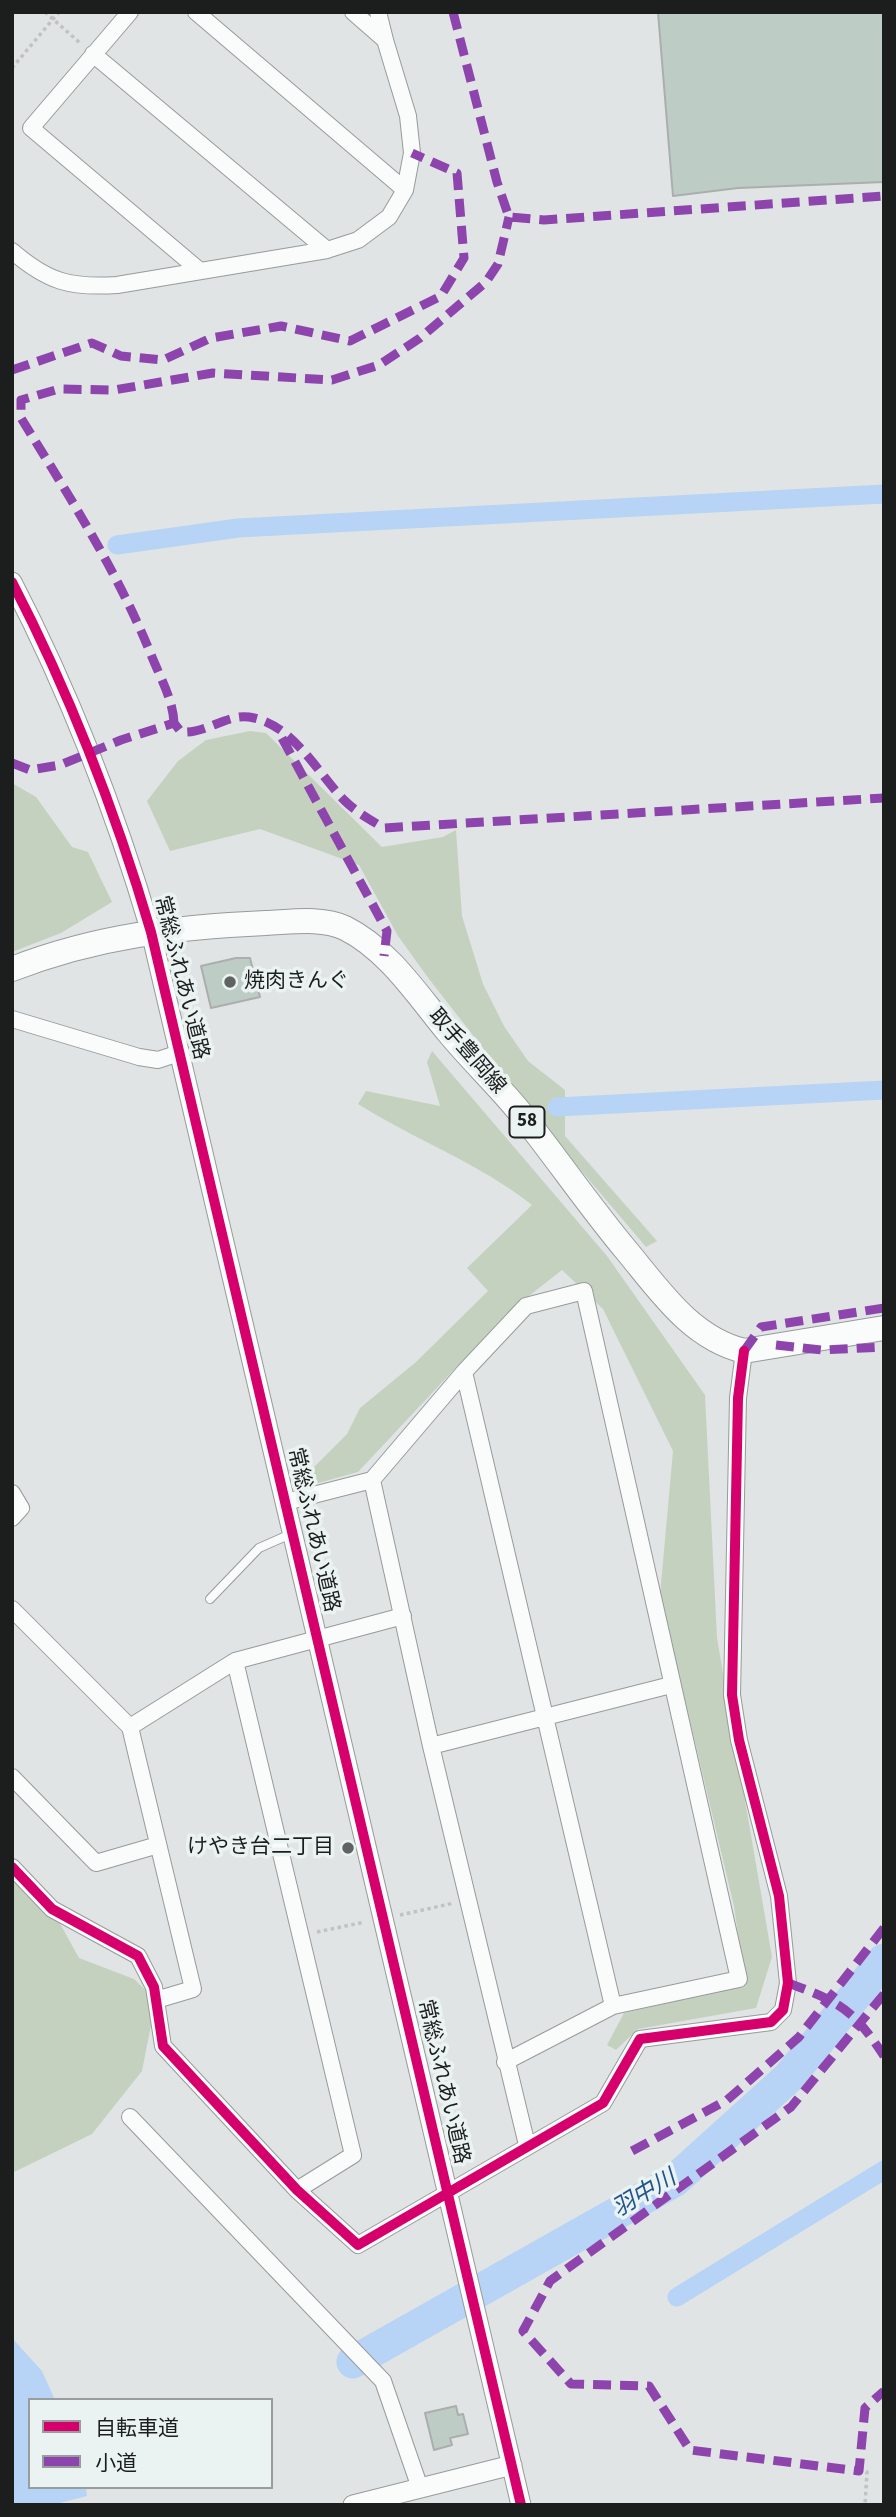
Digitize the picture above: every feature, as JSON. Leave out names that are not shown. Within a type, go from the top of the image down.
[{"type":"main road","name":"取手豊岡線","points":[[12,969],[93,942],[151,932],[313,921],[342,926],[367,941],[522,1115],[570,1181],[663,1294],[703,1335],[724,1346],[744,1351],[884,1328]]},
{"type":"street","points":[[130,12],[31,128],[199,270]]},
{"type":"street","points":[[196,12],[405,190]]},
{"type":"street","points":[[353,12],[385,40]]},
{"type":"street","points":[[12,251],[48,278],[90,287],[117,285],[327,250],[358,240],[389,217],[405,190],[412,153],[408,116],[378,12]]},
{"type":"street","points":[[93,54],[327,250]]},
{"type":"street","name":"常総ふれあい道路","points":[[12,582],[82,729],[106,793],[151,932],[521,2505]]},
{"type":"street","points":[[12,1019],[139,1057],[158,1060],[179,1053]]},
{"type":"street","points":[[286,1503],[372,1480],[464,1372],[526,1306],[584,1291],[739,1979],[614,2006],[505,2063]]},
{"type":"street","points":[[12,1867],[52,1909],[138,1956],[154,1987],[163,2046],[297,2190],[358,2245],[527,2145],[556,2132],[603,2102],[640,2039],[771,2022],[783,2010],[788,1983],[779,1896],[745,1766],[732,1695],[738,1398],[744,1351]]},
{"type":"street","points":[[464,1372],[614,2006]]},
{"type":"street","points":[[372,1480],[431,1746],[505,2063],[527,2145]]},
{"type":"street","points":[[12,1493],[20,1508],[12,1518]]},
{"type":"street","points":[[12,1609],[130,1727],[193,1989],[156,2000]]},
{"type":"street","points":[[130,1727],[235,1661],[403,1616]]},
{"type":"street","points":[[235,1661],[353,2155],[297,2190]]},
{"type":"street","points":[[431,1746],[671,1685]]},
{"type":"street","points":[[12,1777],[96,1863],[158,1845]]},
{"type":"street","points":[[130,2117],[383,2381],[420,2488]]},
{"type":"street","points":[[353,2505],[512,2465]]},
{"type":"lane","points":[[211,1599],[259,1548],[293,1533]]},
{"type":"path","points":[[45,12],[93,54]]},
{"type":"path","points":[[12,68],[59,12]]},
{"type":"path","points":[[859,2472],[867,2472],[866,2505]]},
{"type":"green space","points":[[250,731],[266,733],[382,847],[443,837],[456,830],[462,916],[483,984],[504,1026],[528,1061],[565,1090],[565,1136],[657,1241],[646,1247],[551,1135],[398,936],[359,865],[260,829],[170,851],[147,801],[178,761],[206,740]]},
{"type":"green space","points":[[12,783],[36,797],[72,847],[88,852],[112,902],[61,933],[12,952]]},
{"type":"green space","points":[[432,1051],[607,1256],[705,1395],[717,1638],[772,1957],[756,2008],[638,2029],[616,2050],[607,2045],[624,2013],[745,1985],[734,1906],[660,1595],[673,1451],[603,1309],[562,1270],[506,1314],[358,1472],[311,1485],[308,1473],[347,1434],[360,1408],[416,1362],[488,1291],[467,1268],[532,1205],[469,1164],[358,1104],[366,1091],[440,1106],[427,1062]]},
{"type":"green space","points":[[12,1877],[52,1909],[79,1958],[134,1979],[156,2000],[142,2071],[92,2134],[12,2173]]},
{"type":"water","points":[[12,2338],[42,2371],[54,2398],[28,2398],[28,2489],[86,2489],[87,2496],[52,2505],[12,2505]]},
{"type":"building","points":[[658,12],[884,12],[884,182],[738,188],[673,196]]},
{"type":"building","name":"焼肉きんぐ","points":[[236,958],[250,958],[260,997],[211,1008],[201,966]]},
{"type":"building","points":[[456,2406],[458,2415],[463,2414],[468,2434],[450,2438],[452,2445],[434,2450],[425,2413]]},
{"type":"waterway","points":[[117,545],[238,528],[884,494]]},
{"type":"waterway","points":[[557,1107],[884,1090]]},
{"type":"waterway","name":"羽中川","points":[[353,2362],[674,2181],[789,2077],[884,1960]]},
{"type":"waterway","points":[[677,2297],[884,2170]]},
{"type":"marked path","points":[[453,12],[497,182],[509,217],[544,220],[884,196]]},
{"type":"marked path","points":[[12,370],[92,343],[121,356],[163,360],[211,338],[281,326],[350,341],[441,296],[464,258],[457,173],[412,153]]},
{"type":"marked path","points":[[174,723],[166,690],[139,626],[92,535],[21,418],[21,400],[59,389],[114,390],[213,373],[332,380],[379,365],[420,338],[486,282],[498,264],[509,217]]},
{"type":"marked path","points":[[12,763],[30,770],[60,765],[121,740],[174,723],[181,732],[190,732],[232,718],[249,717],[264,721],[291,738],[344,800],[384,828],[884,798]]},
{"type":"marked path","points":[[282,738],[387,931],[384,956]]},
{"type":"marked path","points":[[744,1351],[761,1327],[884,1308]]},
{"type":"marked path","points":[[776,1345],[822,1350],[884,1347]]},
{"type":"marked path","points":[[632,2151],[727,2100],[799,2037],[884,1928]]},
{"type":"marked path","points":[[788,1983],[821,1996],[844,2009],[863,2027],[884,2056]]},
{"type":"marked path","points":[[884,1994],[791,2107],[550,2281],[523,2331],[571,2384],[649,2386],[690,2450],[859,2471],[865,2408],[884,2391]]},
{"type":"cycle path","points":[[12,582],[90,753],[151,932],[521,2505]]},
{"type":"cycle path","points":[[12,1867],[52,1909],[138,1956],[154,1987],[163,2046],[297,2190],[358,2245],[603,2103],[640,2039],[771,2022],[783,2010],[788,1983],[779,1896],[739,1740],[732,1695],[738,1398],[744,1351]]},
{"type":"place","name":"焼肉きんぐ","points":[[230,982]]},
{"type":"place","name":"けやき台二丁目","points":[[348,1848]]}]
